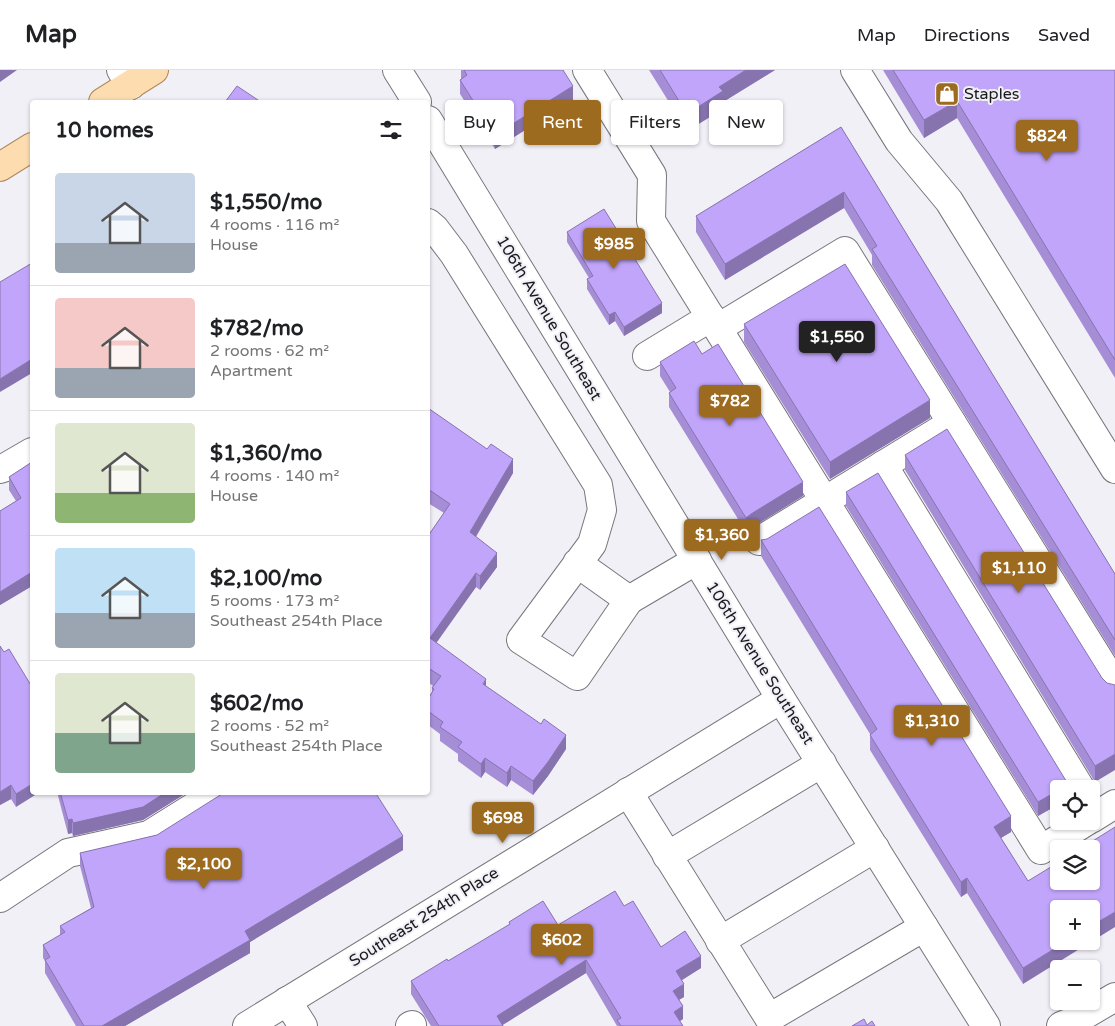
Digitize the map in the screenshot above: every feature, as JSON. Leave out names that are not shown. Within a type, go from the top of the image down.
[{"type":"main road","points":[[105,100],[126,78],[154,70]]},
{"type":"main road","points":[[0,167],[30,148]]},
{"type":"street","points":[[397,70],[416,100]]},
{"type":"street","points":[[587,70],[652,175],[651,220],[1041,850],[1071,830]]},
{"type":"street","points":[[855,70],[899,142],[949,200],[1115,469]]},
{"type":"street","name":"106th Avenue Southeast","points":[[430,123],[696,560],[986,1026]]},
{"type":"street","points":[[430,225],[454,254],[598,485],[602,510],[592,544],[521,640],[577,676],[629,600],[696,560]]},
{"type":"street","points":[[648,356],[715,323],[845,251],[1115,685]]},
{"type":"street","points":[[759,541],[952,423]]},
{"type":"street","points":[[0,469],[30,453]]},
{"type":"street","points":[[883,465],[1076,780]]},
{"type":"street","points":[[577,563],[629,600]]},
{"type":"street","name":"Southeast 254th Place","points":[[247,1026],[781,698]]},
{"type":"street","points":[[668,856],[822,763]]},
{"type":"street","points":[[628,792],[769,1018],[924,927]]},
{"type":"street","points":[[0,898],[68,853],[149,835],[213,795]]},
{"type":"street","points":[[720,941],[875,848]]},
{"type":"street","points":[[1061,1026],[1076,1020],[1115,997]]},
{"type":"street","points":[[287,1001],[303,1026]]},
{"type":"building","points":[[464,70],[563,70],[573,86],[551,100],[524,100],[524,117],[514,123],[514,100],[473,100],[460,80],[467,75]]},
{"type":"building","points":[[660,70],[746,70],[719,87],[723,91],[699,106],[699,100],[678,100]]},
{"type":"building","points":[[893,70],[1115,70],[1115,360],[957,101],[924,120]]},
{"type":"building","points":[[237,86],[258,100],[226,100]]},
{"type":"building","points":[[841,127],[1115,574],[1115,640],[872,249],[877,246],[844,192],[725,264],[696,216]]},
{"type":"building","points":[[604,209],[662,303],[624,327],[615,312],[609,315],[587,279],[593,276],[567,232]]},
{"type":"building","points":[[30,264],[30,360],[0,379],[0,282]]},
{"type":"building","points":[[845,264],[930,400],[830,462],[744,324]]},
{"type":"building","points":[[694,341],[702,354],[718,344],[803,482],[746,518],[669,393],[676,388],[660,362]]},
{"type":"building","points":[[430,409],[487,449],[491,444],[513,459],[470,532],[497,553],[480,576],[476,573],[430,638],[430,533],[450,504],[430,490]]},
{"type":"building","points":[[947,429],[1102,678],[1107,683],[1115,685],[1115,754],[1095,766],[905,455]]},
{"type":"building","points":[[30,463],[30,573],[0,592],[0,511],[21,498],[9,477]]},
{"type":"building","points":[[878,473],[1066,780],[1050,780],[1050,795],[1038,802],[846,492]]},
{"type":"building","points":[[819,507],[1011,816],[994,827],[1028,881],[1050,868],[1050,890],[1100,890],[1100,840],[1094,840],[1115,827],[1115,912],[1100,921],[1100,900],[1050,900],[1050,950],[1052,950],[1023,968],[967,878],[961,882],[870,735],[877,729],[761,540],[767,539]]},
{"type":"building","points":[[430,638],[486,679],[483,684],[541,724],[544,719],[566,735],[533,781],[511,766],[507,773],[485,758],[481,764],[458,747],[462,742],[440,727],[443,722],[430,712],[430,696],[434,689],[432,688],[441,676],[430,669]]},
{"type":"building","points":[[0,646],[4,652],[9,649],[30,684],[30,785],[16,794],[11,785],[0,792]]},
{"type":"building","points":[[61,795],[161,795],[143,807],[73,823],[72,819],[68,820]]},
{"type":"building","points":[[220,795],[377,795],[403,836],[245,931],[250,940],[102,1026],[84,1026],[45,960],[50,957],[43,945],[65,932],[60,926],[94,907],[80,853],[157,835]]},
{"type":"building","points":[[615,891],[624,906],[633,901],[661,947],[685,931],[701,956],[676,971],[684,984],[673,991],[683,1006],[674,1012],[683,1026],[621,1026],[617,1020],[621,1018],[586,960],[497,1016],[503,1026],[439,1026],[411,981],[510,924],[509,922],[543,901],[558,925]]},
{"type":"building","points":[[864,1019],[867,1025],[872,1021],[875,1026],[852,1026]]},
{"type":"place","name":"Staples","points":[[947,94]]}]
